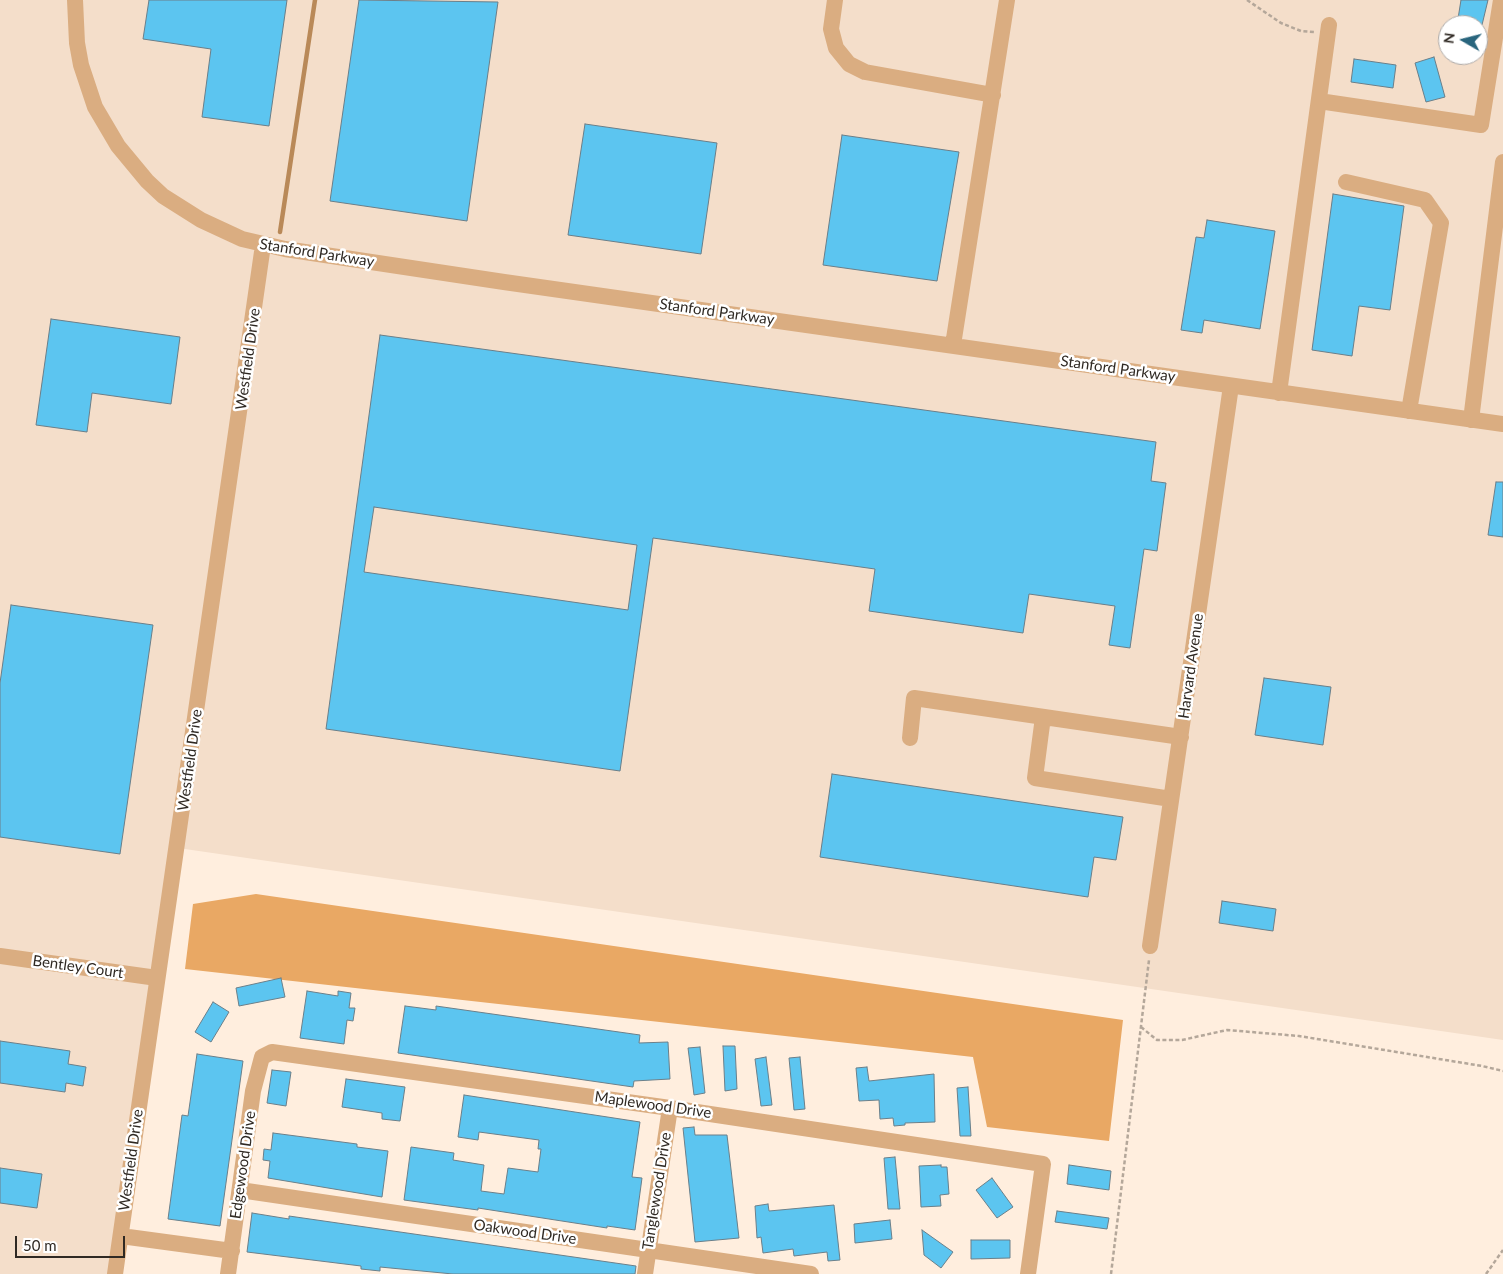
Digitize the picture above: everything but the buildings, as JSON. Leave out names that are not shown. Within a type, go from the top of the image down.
[{"type":"street","name":"Stanford Parkway","points":[[75,0],[77,43],[87,87],[106,127],[131,164],[163,196],[182,209],[221,231],[263,245],[1503,424]]},
{"type":"street","points":[[835,0],[831,29],[836,48],[849,64],[865,72],[993,95]]},
{"type":"street","points":[[953,345],[1007,0]]},
{"type":"street","points":[[1318,101],[1481,125],[1501,0]]},
{"type":"street","points":[[1280,392],[1328,29]]},
{"type":"street","points":[[1471,420],[1500,207],[1503,162]]},
{"type":"street","points":[[1346,182],[1425,200],[1441,223],[1409,411]]},
{"type":"street","name":"Westfield Drive","points":[[115,1274],[156,978],[179,838],[263,245]]},
{"type":"street","name":"Harvard Avenue","points":[[1150,946],[1231,386]]},
{"type":"street","points":[[910,738],[914,698],[1181,737]]},
{"type":"street","points":[[1043,717],[1035,778],[1170,799]]},
{"type":"street","name":"Bentley Court","points":[[0,956],[156,978]]},
{"type":"street","name":"Maplewood Drive","points":[[262,1057],[272,1052],[278,1052],[1043,1164],[1028,1274]]},
{"type":"street","name":"Edgewood Drive","points":[[228,1274],[253,1091],[262,1057]]},
{"type":"street","name":"Tanglewood Drive","points":[[644,1274],[670,1108]]},
{"type":"street","name":"Oakwood Drive","points":[[240,1190],[811,1274]]},
{"type":"street","points":[[120,1236],[232,1251]]},
{"type":"path","points":[[1247,0],[1281,23],[1301,30],[1328,29]]},
{"type":"path","points":[[1111,1274],[1150,946]]},
{"type":"path","points":[[1141,1027],[1157,1040],[1182,1040],[1227,1030],[1299,1036],[1503,1071]]},
{"type":"path","points":[[1486,1274],[1503,1250]]},
{"type":"shaded area","points":[[0,0],[1503,0],[1503,1040],[178,848],[118,1274],[0,1274]]},
{"type":"shaded area","points":[[256,894],[1123,1020],[1109,1141],[987,1127],[973,1057],[185,969],[193,904]]},
{"type":"waterway","points":[[280,232],[315,0]]}]
